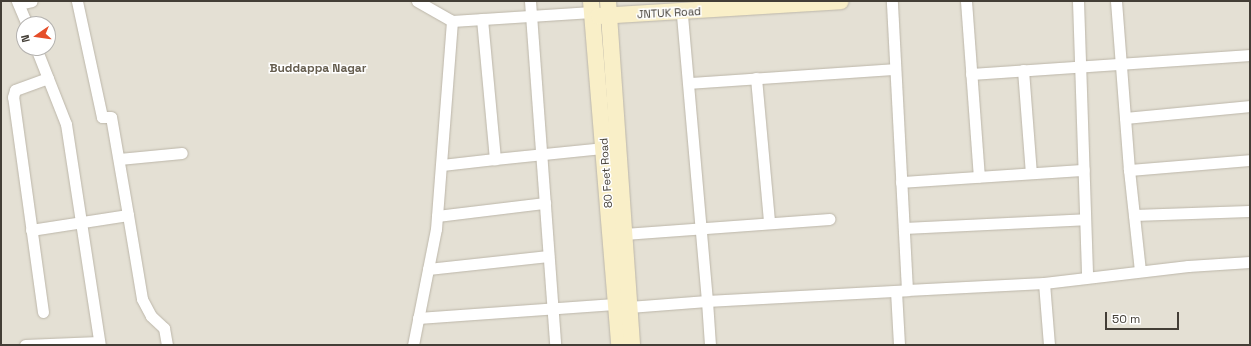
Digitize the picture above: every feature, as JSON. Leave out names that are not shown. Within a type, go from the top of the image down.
[{"type":"main road","name":"JNTUK Road","points":[[592,10],[609,9],[682,13],[836,1]]},
{"type":"main road","name":"80 Feet Road","points":[[609,9],[624,234],[622,306],[619,345]]},
{"type":"main road","name":"80 Feet Road","points":[[592,10],[604,148],[622,306],[632,345]]},
{"type":"street","points":[[24,16],[18,2],[32,1]]},
{"type":"street","points":[[77,1],[102,117],[112,117],[142,299],[151,316],[164,328],[167,345]]},
{"type":"street","points":[[417,1],[452,21],[592,10]]},
{"type":"street","points":[[530,1],[555,345]]},
{"type":"street","points":[[892,1],[907,290]]},
{"type":"street","points":[[966,1],[980,177]]},
{"type":"street","points":[[1078,1],[1087,277]]},
{"type":"street","points":[[1116,1],[1124,118],[1140,271]]},
{"type":"street","points":[[682,13],[710,345]]},
{"type":"street","points":[[482,19],[496,159]]},
{"type":"street","points":[[413,345],[437,216],[452,21]]},
{"type":"street","points":[[971,74],[1250,55]]},
{"type":"street","points":[[25,345],[100,344],[66,124],[39,56]]},
{"type":"street","points":[[689,83],[895,69]]},
{"type":"street","points":[[1023,70],[1031,173]]},
{"type":"street","points":[[42,312],[13,93],[48,78]]},
{"type":"street","points":[[756,78],[769,222]]},
{"type":"street","points":[[1124,118],[1250,106]]},
{"type":"street","points":[[442,165],[542,156],[604,148]]},
{"type":"street","points":[[119,160],[182,153]]},
{"type":"street","points":[[1129,170],[1250,160]]},
{"type":"street","points":[[901,182],[1084,170]]},
{"type":"street","points":[[437,216],[545,202]]},
{"type":"street","points":[[1134,215],[1249,211]]},
{"type":"street","points":[[31,230],[128,215]]},
{"type":"street","points":[[624,234],[769,222],[829,219]]},
{"type":"street","points":[[904,228],[1085,220]]},
{"type":"street","points":[[428,269],[548,256]]},
{"type":"street","points":[[418,318],[552,309],[1044,282],[1140,271],[1250,262]]},
{"type":"street","points":[[1044,282],[1049,345]]},
{"type":"street","points":[[896,291],[899,345]]},
{"type":"shaded area","points":[[1,1],[1250,1],[1250,345],[1,345]]},
{"type":"district","name":"Buddappa Nagar","points":[[318,69]]}]
